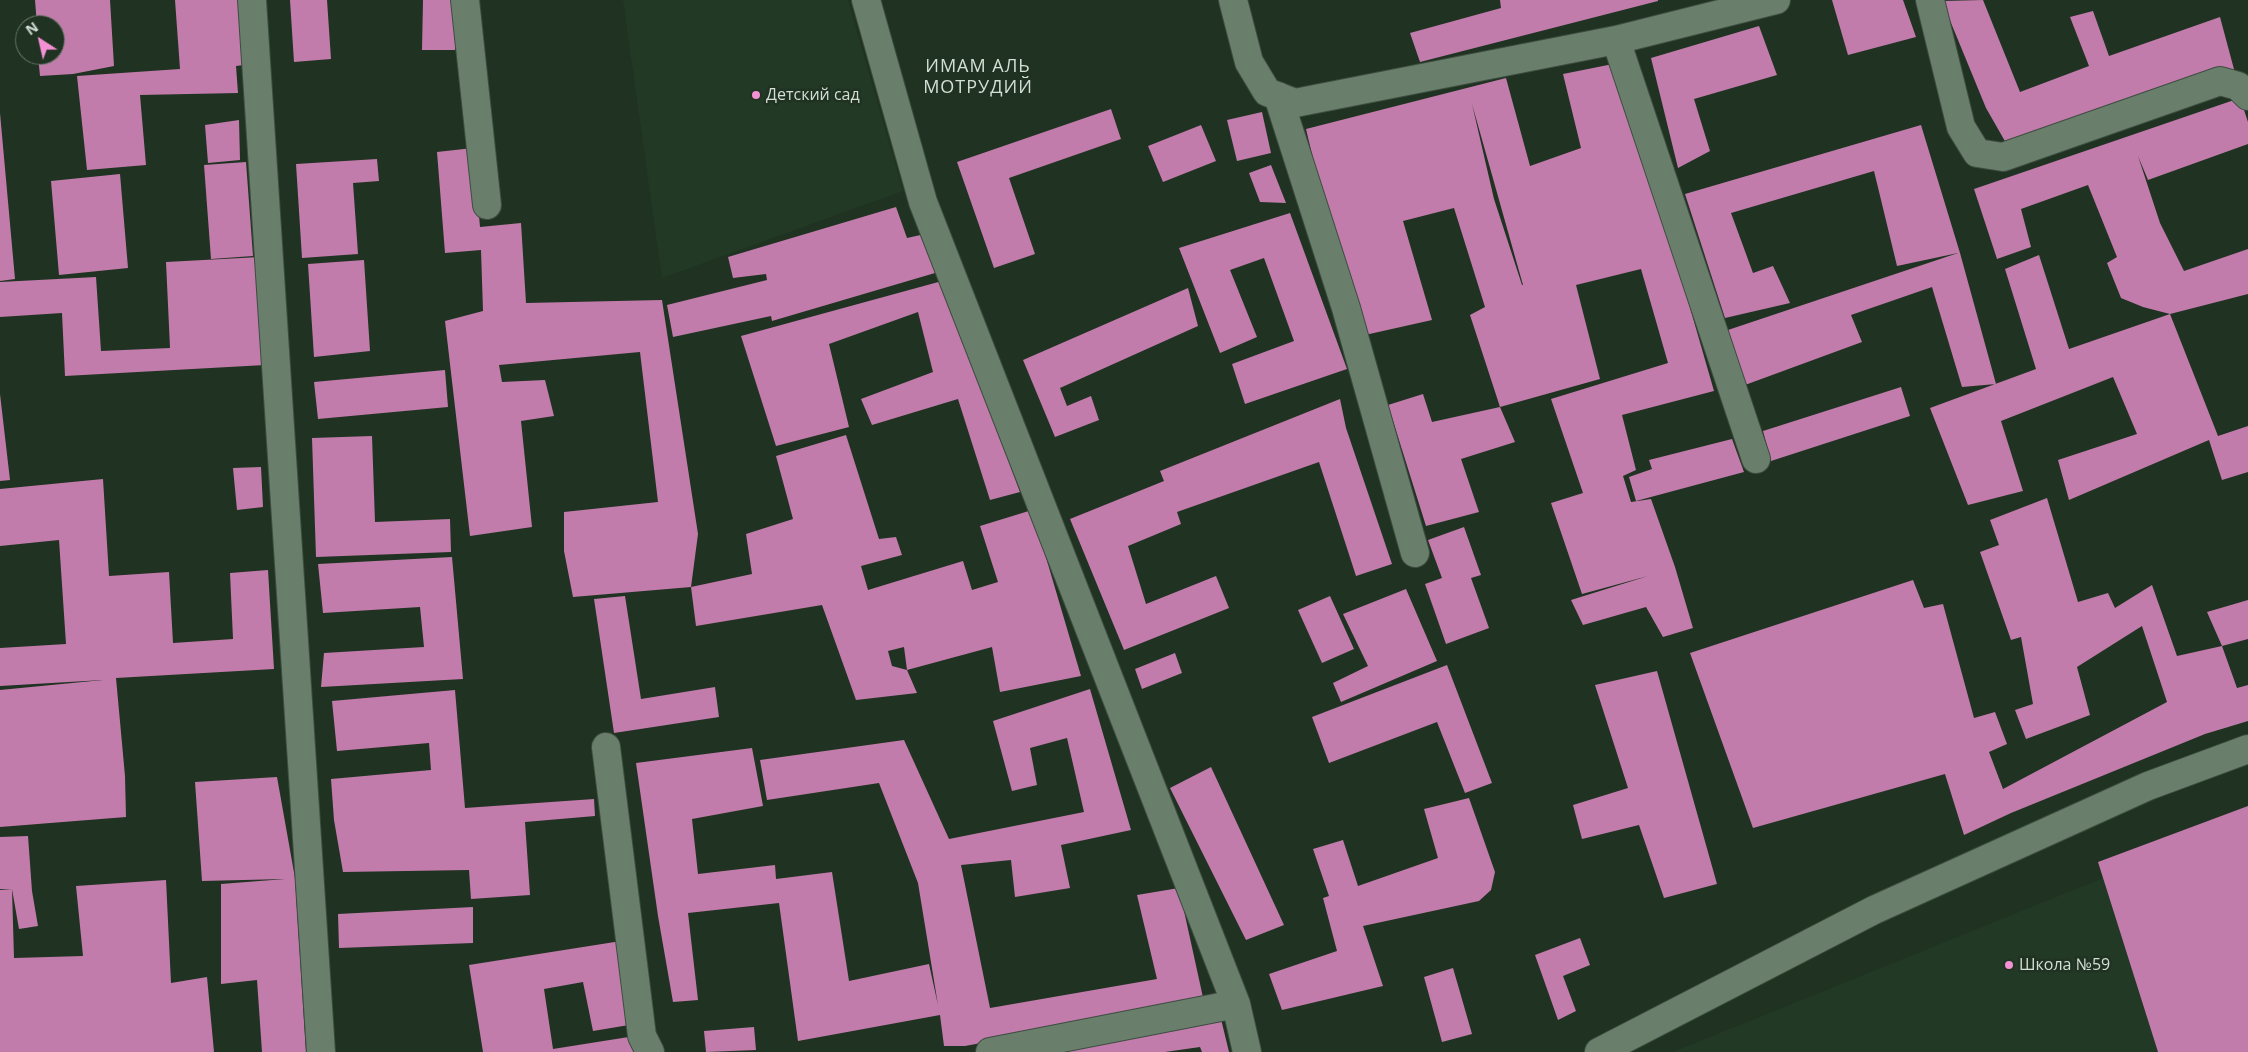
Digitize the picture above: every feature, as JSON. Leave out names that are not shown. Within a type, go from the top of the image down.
[{"type":"street","points":[[252,0],[321,1052]]},
{"type":"street","points":[[465,0],[487,204]]},
{"type":"street","points":[[866,0],[923,202],[1236,1004],[1247,1052]]},
{"type":"street","points":[[1233,0],[1250,62],[1267,92],[1295,103],[1616,40],[1776,0]]},
{"type":"street","points":[[1930,0],[1961,127],[1977,153],[2003,157],[2220,81],[2238,86],[2248,96]]},
{"type":"street","points":[[1616,40],[1756,459]]},
{"type":"street","points":[[1278,96],[1346,308],[1415,553]]},
{"type":"street","points":[[606,747],[642,1036],[650,1052]]},
{"type":"street","points":[[1599,1052],[1874,910],[2148,786],[2248,749]]},
{"type":"street","points":[[990,1052],[1236,1004]]},
{"type":"shaded area","name":"Детский сад","points":[[623,0],[848,0],[903,191],[662,278]]},
{"type":"shaded area","name":"Школа №59","points":[[2103,878],[2158,1052],[1673,1052]]},
{"type":"building","points":[[35,0],[110,0],[114,66],[73,74],[40,76],[39,65],[65,65],[65,15],[36,15]]},
{"type":"building","points":[[175,0],[239,0],[244,65],[236,66],[238,93],[140,95],[146,165],[87,170],[77,76],[180,69]]},
{"type":"building","points":[[290,0],[327,0],[331,59],[294,62]]},
{"type":"building","points":[[423,0],[455,0],[455,50],[422,50]]},
{"type":"building","points":[[1500,0],[1658,1],[1420,62],[1410,33],[1501,8]]},
{"type":"building","points":[[1832,0],[1903,0],[1916,37],[1848,55]]},
{"type":"building","points":[[1983,0],[2020,92],[2089,66],[2070,17],[2093,11],[2109,56],[2220,17],[2235,73],[2010,150],[1986,108],[1942,1]]},
{"type":"building","points":[[1759,26],[1777,75],[1694,99],[1710,151],[1678,168],[1651,58]]},
{"type":"building","points":[[1613,64],[1676,259],[1714,391],[1622,415],[1636,470],[1623,476],[1631,502],[1651,499],[1675,567],[1693,628],[1663,637],[1646,607],[1583,625],[1571,600],[1648,576],[1582,594],[1551,503],[1583,493],[1551,399],[1668,363],[1641,269],[1576,285],[1600,379],[1500,407],[1470,315],[1485,307],[1454,208],[1403,221],[1432,320],[1365,335],[1332,239],[1306,129],[1506,78],[1530,166],[1581,148],[1563,74]],"holes":[[[1472,104],[1523,285],[1494,199]]]},
{"type":"building","points":[[2240,98],[2248,122],[2248,144],[2148,180],[2138,156],[2160,223],[2184,271],[2248,249],[2248,294],[2170,314],[2143,307],[2121,298],[2107,263],[2117,257],[2088,185],[2021,209],[2031,247],[1997,259],[1974,189]]},
{"type":"building","points":[[1111,109],[1121,139],[1009,178],[1035,254],[994,268],[957,162]]},
{"type":"building","points":[[1262,112],[1271,153],[1237,161],[1227,120]]},
{"type":"building","points":[[0,113],[15,279],[0,281]]},
{"type":"building","points":[[239,120],[240,160],[208,163],[205,125]]},
{"type":"building","points":[[1201,125],[1216,161],[1163,182],[1148,146]]},
{"type":"building","points":[[1921,125],[1960,253],[1996,384],[1962,387],[1932,287],[1851,315],[1862,342],[1745,385],[1725,331],[1958,253],[1897,266],[1874,171],[1731,213],[1753,273],[1773,266],[1790,303],[1725,318],[1685,194]]},
{"type":"building","points":[[473,148],[480,227],[521,223],[526,303],[662,300],[698,534],[691,587],[573,597],[564,551],[564,512],[658,502],[640,352],[499,365],[502,382],[545,380],[554,416],[521,421],[532,527],[470,536],[445,321],[483,311],[481,250],[445,253],[437,152]]},
{"type":"building","points":[[377,159],[379,181],[353,183],[358,254],[302,258],[296,164]]},
{"type":"building","points":[[246,162],[253,256],[211,259],[204,165]]},
{"type":"building","points":[[1271,165],[1286,203],[1260,202],[1249,173]]},
{"type":"building","points":[[120,174],[128,268],[59,275],[51,181]]},
{"type":"building","points":[[896,207],[907,238],[925,234],[935,273],[772,321],[771,316],[673,337],[667,305],[767,280],[766,274],[733,278],[728,257]]},
{"type":"building","points":[[1290,213],[1347,369],[1245,404],[1232,364],[1294,341],[1264,258],[1230,270],[1257,337],[1220,353],[1179,248]]},
{"type":"building","points":[[2039,255],[2069,349],[2170,314],[2218,436],[2248,426],[2248,472],[2222,480],[2209,440],[2069,500],[2058,460],[2137,434],[2113,377],[2001,421],[2023,491],[1968,505],[1930,408],[2036,369],[2005,269]]},
{"type":"building","points":[[260,257],[265,365],[65,376],[62,313],[0,317],[0,282],[96,277],[101,351],[170,348],[166,262]]},
{"type":"building","points":[[364,260],[370,351],[314,357],[308,264]]},
{"type":"building","points":[[942,281],[1020,492],[990,500],[958,399],[872,425],[861,399],[933,372],[918,312],[829,344],[849,427],[776,446],[741,336]]},
{"type":"building","points":[[1188,288],[1198,326],[1060,388],[1067,406],[1091,396],[1099,420],[1055,437],[1023,360]]},
{"type":"building","points":[[445,370],[448,407],[318,419],[314,382]]},
{"type":"building","points":[[1901,387],[1910,416],[1771,461],[1763,431]]},
{"type":"building","points":[[0,394],[10,480],[0,481]]},
{"type":"building","points":[[1423,394],[1432,422],[1500,407],[1515,442],[1461,459],[1479,512],[1426,526],[1388,405]]},
{"type":"building","points":[[1340,399],[1346,428],[1392,564],[1356,576],[1319,462],[1177,512],[1181,524],[1128,546],[1146,604],[1216,576],[1229,608],[1124,650],[1070,519],[1164,481],[1160,471]]},
{"type":"building","points":[[846,435],[879,539],[896,537],[902,555],[861,566],[868,590],[963,561],[972,590],[998,582],[980,526],[1032,510],[1081,676],[1000,692],[992,647],[907,670],[917,693],[856,700],[822,605],[696,626],[691,587],[752,574],[746,534],[793,519],[776,456]],"holes":[[[904,647],[907,670],[892,666],[888,651]]]},
{"type":"building","points":[[372,436],[375,522],[450,519],[451,552],[316,557],[312,438]]},
{"type":"building","points":[[1732,439],[1744,472],[1636,501],[1629,477],[1652,469],[1649,460]]},
{"type":"building","points":[[261,467],[263,507],[237,510],[233,468]]},
{"type":"building","points":[[103,479],[109,576],[169,572],[173,643],[233,639],[230,573],[268,570],[274,669],[116,678],[125,776],[126,817],[0,827],[0,690],[103,680],[0,686],[0,648],[66,644],[59,540],[0,546],[0,489]]},
{"type":"building","points":[[2047,498],[2078,602],[2108,593],[2115,608],[2152,585],[2177,656],[2222,646],[2237,688],[2248,685],[2248,721],[2205,734],[2011,813],[1964,835],[1945,774],[1753,828],[1690,653],[1913,580],[1924,608],[1943,604],[1974,718],[1995,712],[2007,744],[1989,752],[2003,789],[2167,702],[2142,626],[2077,667],[2090,715],[2026,739],[2015,710],[2033,704],[2021,637],[2011,640],[1980,552],[1999,545],[1990,520]]},
{"type":"building","points":[[1464,527],[1481,575],[1471,578],[1489,628],[1446,644],[1425,584],[1442,578],[1428,540]]},
{"type":"building","points":[[452,557],[463,679],[321,687],[324,653],[424,647],[420,607],[323,613],[318,564]]},
{"type":"building","points":[[1406,589],[1437,661],[1341,702],[1333,683],[1368,666],[1343,614]]},
{"type":"building","points":[[625,596],[641,699],[715,687],[719,717],[614,733],[594,599]]},
{"type":"building","points":[[1330,596],[1354,649],[1322,663],[1298,610]]},
{"type":"building","points":[[2248,600],[2248,639],[2222,646],[2207,612]]},
{"type":"building","points":[[1175,653],[1182,673],[1142,689],[1135,669]]},
{"type":"building","points":[[1447,665],[1492,783],[1465,793],[1437,722],[1329,763],[1312,717]]},
{"type":"building","points":[[1657,671],[1717,884],[1664,898],[1639,825],[1582,839],[1573,805],[1628,788],[1595,685]]},
{"type":"building","points":[[1090,689],[1131,830],[1061,845],[1070,888],[1015,897],[1011,860],[961,865],[990,1008],[1157,979],[1137,895],[1179,888],[1204,1002],[965,1046],[944,1046],[940,1015],[798,1041],[779,903],[688,913],[698,1000],[673,1002],[658,916],[636,763],[752,748],[763,806],[692,819],[698,874],[775,865],[776,879],[832,872],[849,981],[929,964],[938,1005],[918,883],[879,783],[767,800],[760,760],[904,740],[949,839],[1084,812],[1067,738],[1030,748],[1037,785],[1012,791],[993,721]]},
{"type":"building","points":[[455,690],[465,808],[594,799],[595,816],[525,822],[530,895],[471,899],[469,870],[343,872],[334,820],[331,779],[431,770],[429,743],[337,751],[332,701]]},
{"type":"building","points":[[1211,767],[1284,925],[1246,940],[1170,788]]},
{"type":"building","points":[[277,777],[295,878],[306,1052],[262,1052],[257,980],[221,984],[221,884],[285,879],[202,881],[195,782]]},
{"type":"building","points":[[1469,798],[1495,872],[1491,890],[1479,901],[1363,926],[1383,986],[1282,1010],[1269,974],[1337,951],[1323,898],[1329,896],[1313,849],[1343,840],[1358,886],[1438,858],[1424,809]]},
{"type":"building","points":[[2248,806],[2248,1052],[2158,1052],[2098,862]]},
{"type":"building","points":[[28,836],[32,891],[38,926],[19,929],[12,889],[0,889],[0,837]]},
{"type":"building","points":[[166,880],[171,983],[207,977],[214,1052],[0,1052],[0,890],[12,889],[14,958],[83,956],[76,886]]},
{"type":"building","points":[[473,907],[473,943],[339,948],[338,914]]},
{"type":"building","points":[[1580,938],[1590,965],[1563,976],[1576,1011],[1558,1020],[1535,955]]},
{"type":"building","points":[[621,941],[635,1024],[593,1031],[583,982],[544,989],[553,1049],[635,1036],[639,1052],[483,1052],[469,965]]},
{"type":"building","points":[[1453,968],[1472,1034],[1442,1042],[1424,977]]},
{"type":"building","points":[[1221,1019],[1229,1052],[1202,1052],[1200,1047],[1165,1052],[1035,1052]]},
{"type":"building","points":[[754,1027],[756,1050],[706,1052],[704,1031]]},
{"type":"place","name":"Детский сад","points":[[756,95]]},
{"type":"place","name":"Школа №59","points":[[2009,965]]},
{"type":"district","name":"ИМАМ АЛЬ МОТРУДИЙ","points":[[978,77]]}]
